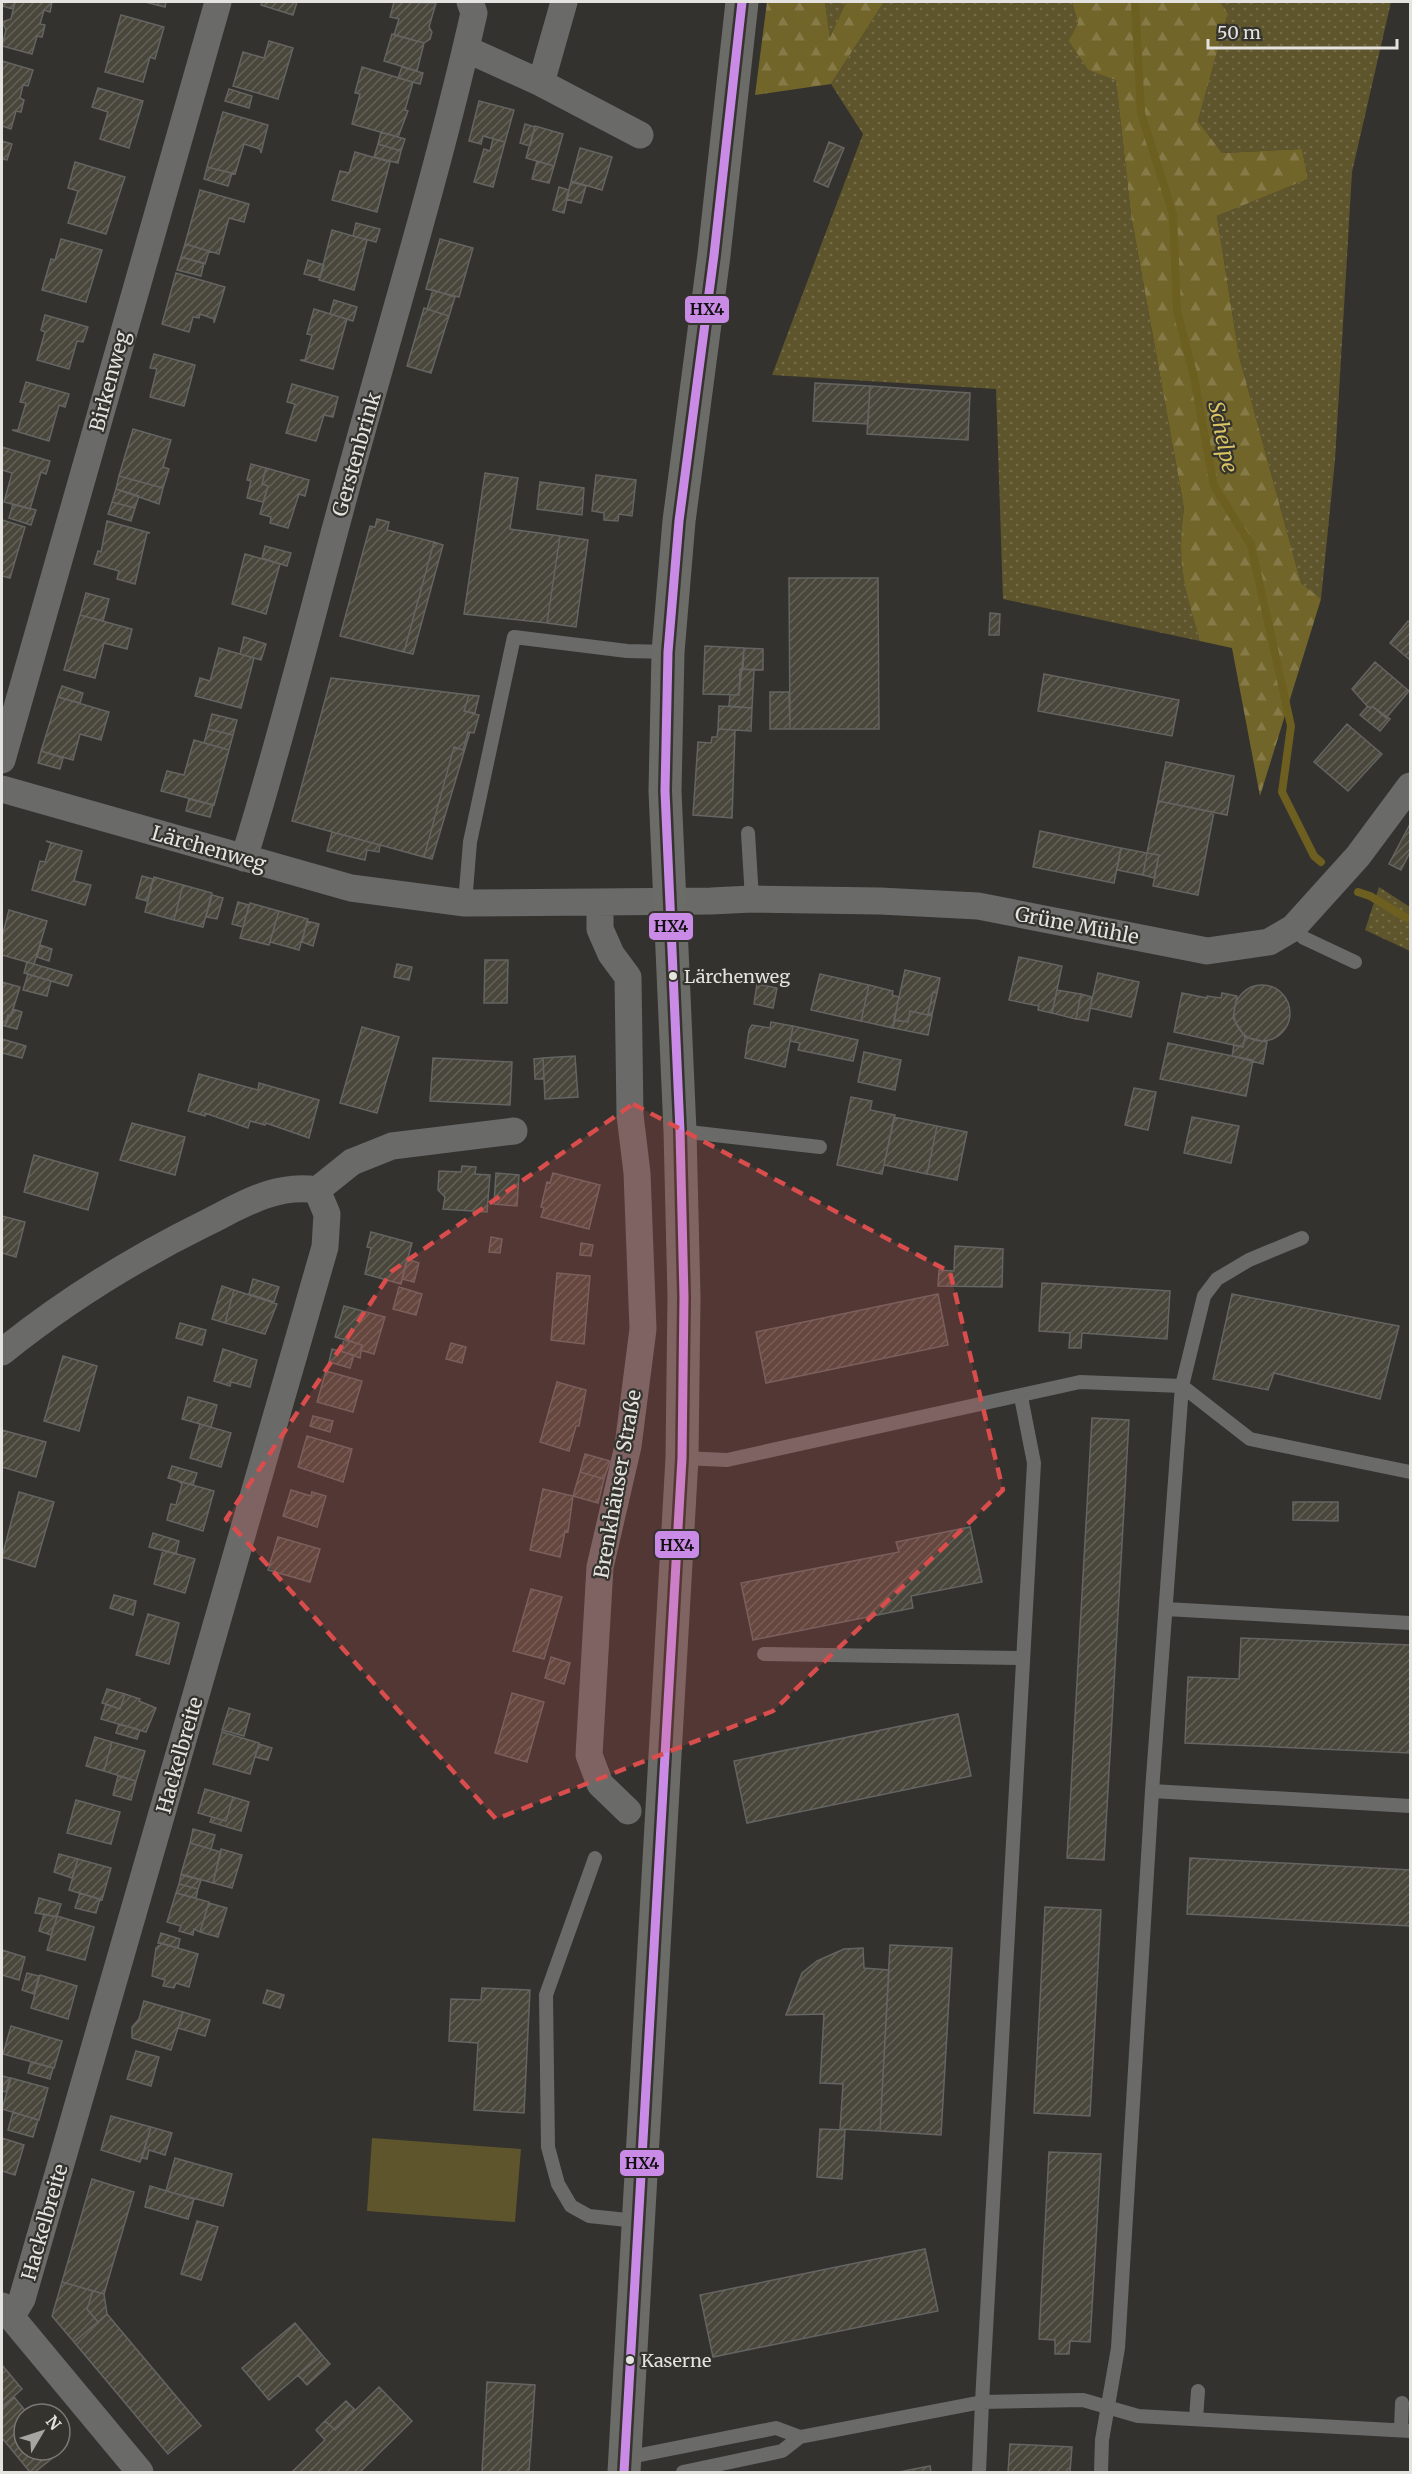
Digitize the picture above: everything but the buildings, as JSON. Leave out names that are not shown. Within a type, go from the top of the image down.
[{"type":"main road","points":[[624,2465],[637,2221],[645,1816],[682,1458],[684,1297],[680,1131],[665,791],[668,652],[679,521],[714,255],[742,2]]},
{"type":"street","name":"Birkenweg","points":[[2,760],[218,2]]},
{"type":"street","name":"Gerstenbrink","points":[[244,858],[270,773],[308,627],[423,217],[474,13],[470,2]]},
{"type":"street","points":[[541,83],[564,2]]},
{"type":"street","points":[[466,49],[541,83],[640,135]]},
{"type":"street","name":"Grüne Mühle","points":[[670,900],[880,901],[978,906],[1208,951],[1269,942],[1293,928],[1358,856],[1410,786]]},
{"type":"street","name":"Lärchenweg","points":[[2,789],[351,888],[465,903],[670,900]]},
{"type":"street","name":"Brenkhäuser Straße","points":[[600,902],[600,929],[611,954],[628,977],[630,1115],[637,1173],[643,1329],[628,1446],[600,1567],[589,1755],[600,1784],[645,1816]]},
{"type":"street","points":[[2,1352],[78,1295],[143,1253],[261,1195],[297,1187],[317,1190],[352,1162],[392,1146],[514,1131]]},
{"type":"street","name":"Hackelbreite","points":[[6,2312],[22,2299],[325,1247],[327,1214],[317,1190]]},
{"type":"street","points":[[6,2312],[140,2472]]},
{"type":"lane","points":[[465,903],[470,842],[514,637],[627,651],[668,652]]},
{"type":"lane","points":[[748,833],[752,899]]},
{"type":"lane","points":[[1293,928],[1304,938],[1355,962]]},
{"type":"lane","points":[[680,1131],[820,1147]]},
{"type":"lane","points":[[1101,2472],[1102,2440],[1110,2407],[1118,2348],[1152,1791],[1182,1386],[1204,1296],[1216,1279],[1249,1260],[1302,1238]]},
{"type":"lane","points":[[682,1458],[727,1460],[1021,1397],[1080,1382],[1182,1386],[1250,1439],[1410,1472]]},
{"type":"lane","points":[[978,2472],[1034,1463],[1021,1397]]},
{"type":"lane","points":[[1166,1609],[1410,1623]]},
{"type":"lane","points":[[764,1654],[1023,1658]]},
{"type":"lane","points":[[1152,1791],[1410,1806]]},
{"type":"lane","points":[[595,1858],[546,1995],[548,2147],[558,2184],[571,2206],[589,2216],[637,2221]]},
{"type":"lane","points":[[1196,2419],[1198,2391]]},
{"type":"lane","points":[[683,2472],[782,2451],[800,2437],[982,2402],[1083,2400],[1138,2416],[1406,2430],[1402,2403]]},
{"type":"lane","points":[[624,2465],[776,2428],[800,2437]]},
{"type":"highlighted area","points":[[633,1104],[950,1272],[1003,1490],[773,1711],[496,1819],[226,1519],[392,1271]]},
{"type":"shaded area","points":[[825,2],[846,2],[830,39]]},
{"type":"shaded area","points":[[884,2],[1072,2],[1078,23],[1070,41],[1088,70],[1116,79],[1131,215],[1184,508],[1181,545],[1184,576],[1200,641],[1003,599],[996,389],[772,375],[863,134],[831,84]]},
{"type":"shaded area","points":[[1220,2],[1391,2],[1352,172],[1335,460],[1321,599],[1301,583],[1239,356],[1217,216],[1308,179],[1302,149],[1222,153],[1198,121],[1228,13]]},
{"type":"shaded area","points":[[1379,887],[1410,907],[1410,951],[1365,930]]},
{"type":"shaded area","points":[[372,2138],[521,2149],[515,2222],[367,2211]]},
{"type":"green space","points":[[767,2],[825,2],[830,38],[846,2],[884,2],[831,84],[755,95]]},
{"type":"green space","points":[[1072,2],[1220,2],[1228,13],[1198,121],[1222,153],[1302,149],[1308,179],[1217,216],[1239,356],[1301,583],[1321,599],[1260,796],[1232,648],[1200,641],[1183,576],[1181,545],[1184,508],[1131,215],[1116,80],[1088,70],[1069,41],[1078,23]]},
{"type":"waterway","name":"Schelpe","points":[[1135,2],[1141,113],[1173,214],[1177,311],[1194,377],[1214,486],[1251,545],[1291,726],[1282,792],[1314,856],[1321,862]]},
{"type":"waterway","name":"Schelpe","points":[[1358,892],[1370,896],[1410,920]]},
{"type":"transit line","name":"HX4","points":[[624,2472],[682,1458],[684,1297],[680,1131],[665,791],[668,652],[679,521],[714,255],[742,2]]},
{"type":"place","name":"Lärchenweg","points":[[673,976]]},
{"type":"place","name":"Kaserne","points":[[630,2360]]}]
